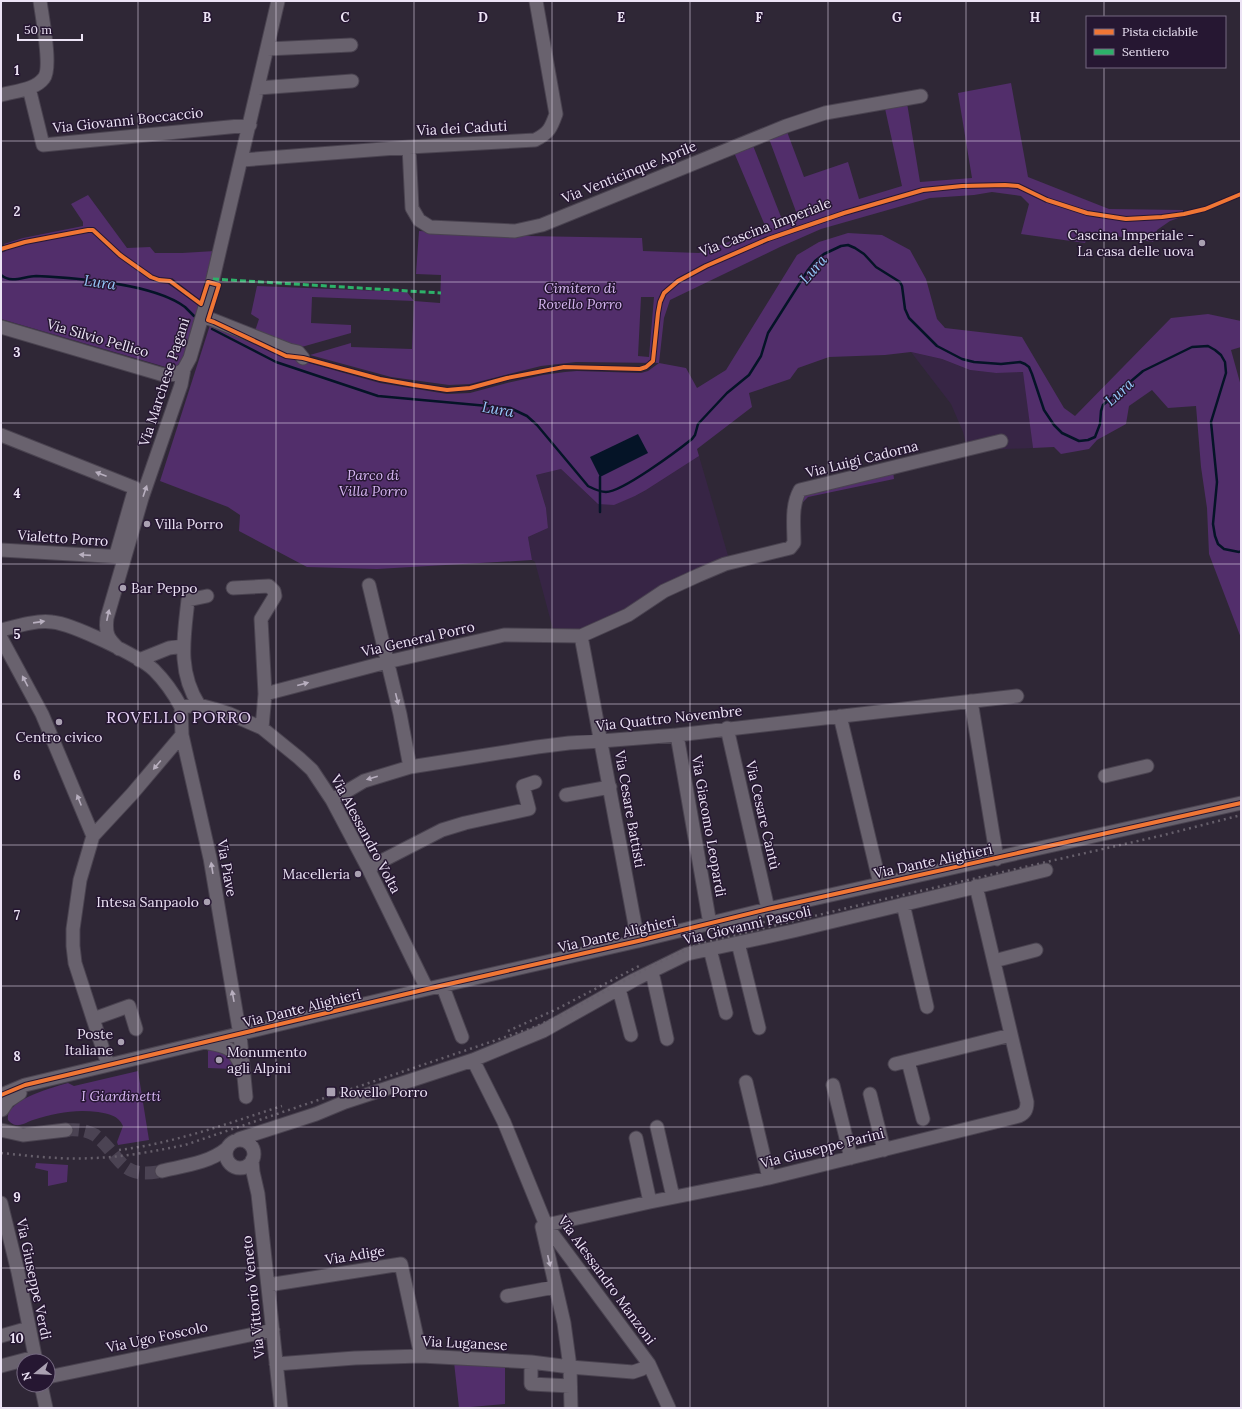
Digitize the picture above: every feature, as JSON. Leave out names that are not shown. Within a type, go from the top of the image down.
[{"type":"street","points":[[1,95],[29,88],[45,77],[47,58],[40,1]]},
{"type":"street","name":"Via Marchese Pagani","points":[[119,649],[108,638],[106,626],[120,557],[181,385],[184,369],[190,358],[203,316],[242,160],[278,1]]},
{"type":"street","name":"Via dei Caduti","points":[[242,160],[409,147],[535,140],[546,135],[552,126],[556,114],[536,1]]},
{"type":"street","points":[[267,49],[351,45]]},
{"type":"street","points":[[258,88],[352,82]]},
{"type":"street","name":"Via Giovanni Boccaccio","points":[[29,88],[43,145],[250,125]]},
{"type":"street","name":"Via Venticinque Aprile","points":[[409,147],[412,208],[415,215],[420,220],[430,227],[515,231],[542,225],[786,126],[825,113],[921,96]]},
{"type":"street","points":[[203,316],[289,350],[298,352],[303,358]]},
{"type":"street","name":"Via Silvio Pellico","points":[[1,326],[164,375],[178,373],[184,369]]},
{"type":"street","points":[[1,436],[135,488],[120,557]]},
{"type":"street","name":"Via Luigi Cadorna","points":[[581,636],[628,615],[664,591],[699,575],[726,564],[790,548],[794,543],[794,508],[796,497],[800,490],[1001,441]]},
{"type":"street","name":"Vialetto Porro","points":[[1,550],[120,557]]},
{"type":"street","points":[[369,585],[400,714],[410,767]]},
{"type":"street","points":[[234,588],[269,586],[274,591],[275,596],[261,619],[265,694],[262,728]]},
{"type":"street","points":[[1,630],[44,621],[53,622],[75,629],[119,649],[153,669],[163,680],[181,707],[199,705],[191,688],[183,660],[183,646],[188,600],[207,596]]},
{"type":"street","name":"Via General Porro","points":[[265,694],[387,662],[504,635],[581,636]]},
{"type":"street","name":"Via Cesare Battisti","points":[[581,636],[638,941]]},
{"type":"street","points":[[1,638],[42,714],[94,836]]},
{"type":"street","points":[[139,660],[169,648],[183,646]]},
{"type":"street","name":"Via Quattro Novembre","points":[[332,800],[364,781],[410,767],[570,743],[601,742],[677,735],[727,728],[1017,696]]},
{"type":"street","points":[[971,701],[997,859]]},
{"type":"street","name":"Via Alessandro Volta","points":[[199,705],[230,714],[262,728],[312,770],[332,800],[368,868],[427,989]]},
{"type":"street","name":"Via Piave","points":[[181,707],[182,735],[210,858],[240,1034]]},
{"type":"street","points":[[840,716],[880,884]]},
{"type":"street","name":"Via Cesare Cantù","points":[[727,728],[768,909]]},
{"type":"street","points":[[108,1065],[75,963],[73,929],[80,880],[94,836],[182,735]]},
{"type":"street","name":"Via Giacomo Leopardi","points":[[677,735],[710,924]]},
{"type":"street","points":[[1105,776],[1147,766]]},
{"type":"street","points":[[368,868],[442,830],[465,823],[529,809],[523,786],[535,782]]},
{"type":"street","points":[[566,795],[610,787]]},
{"type":"street","name":"Via Dante Alighieri","points":[[1,1095],[25,1085],[41,1081],[427,989],[638,941],[768,909],[997,859],[1241,803]]},
{"type":"street","name":"Via Giovanni Pascoli","points":[[239,1139],[473,1060],[543,1031],[619,989],[687,954],[1046,870]]},
{"type":"street","name":"Via Giuseppe Parini","points":[[546,1225],[770,1178],[1024,1114],[1027,1109],[1027,1102],[976,886]]},
{"type":"street","points":[[903,904],[927,1007]]},
{"type":"street","points":[[738,943],[759,1028]]},
{"type":"street","points":[[710,949],[726,1013]]},
{"type":"street","points":[[994,961],[1036,950]]},
{"type":"street","points":[[652,972],[667,1039]]},
{"type":"street","points":[[442,986],[462,1037]]},
{"type":"street","points":[[619,989],[631,1035]]},
{"type":"street","points":[[93,1019],[129,1006],[136,1029]]},
{"type":"street","points":[[240,1034],[246,1097]]},
{"type":"street","points":[[923,1119],[901,1062],[1011,1035]]},
{"type":"street","points":[[208,1042],[222,1045],[231,1050],[244,1072]]},
{"type":"street","name":"Via Alessandro Manzoni","points":[[473,1060],[504,1122],[546,1225],[649,1364],[669,1408]]},
{"type":"street","name":"Via Dante Alighieri","points":[[1,1111],[16,1095],[41,1081]]},
{"type":"street","points":[[746,1082],[770,1178]]},
{"type":"street","points":[[834,1085],[851,1158]]},
{"type":"street","points":[[870,1094],[884,1150]]},
{"type":"street","points":[[1,1111],[2,1122],[6,1129],[14,1134]]},
{"type":"street","points":[[657,1127],[674,1197]]},
{"type":"street","points":[[1,1130],[14,1134],[28,1135],[66,1130]]},
{"type":"street","points":[[195,1164],[234,1166],[248,1165],[252,1160],[254,1153],[252,1146],[254,1138],[260,1133]]},
{"type":"street","points":[[636,1138],[650,1202]]},
{"type":"street","points":[[252,1146],[248,1142],[239,1139],[230,1142],[226,1149],[225,1156],[234,1166],[249,1174],[255,1184]]},
{"type":"street","points":[[162,1171],[195,1164],[217,1155],[226,1149]]},
{"type":"street","name":"Via Vittorio Veneto","points":[[252,1160],[255,1184],[258,1194],[281,1408]]},
{"type":"street","name":"Via Giuseppe Verdi","points":[[1,1203],[18,1272],[34,1353]]},
{"type":"street","points":[[546,1225],[542,1227],[564,1323],[570,1367],[571,1408]]},
{"type":"street","name":"Via Adige","points":[[268,1285],[401,1264],[421,1356]]},
{"type":"street","points":[[507,1296],[556,1287]]},
{"type":"street","points":[[1,1336],[29,1328]]},
{"type":"street","name":"Via Ugo Foscolo","points":[[56,1375],[273,1330]]},
{"type":"street","name":"Via Luganese","points":[[276,1364],[355,1358],[421,1356],[531,1362],[633,1372],[642,1369],[649,1364]]},
{"type":"street","points":[[531,1362],[531,1384],[570,1386]]},
{"type":"street","points":[[1,1366],[16,1363]]},
{"type":"street","points":[[43,1393],[46,1408]]},
{"type":"shaded area","points":[[911,352],[942,359],[970,370],[996,373],[1024,372],[1033,448],[984,450],[966,444],[963,432],[951,404]]},
{"type":"shaded area","points":[[699,456],[729,559],[585,628],[554,633],[535,562],[532,560],[528,537],[548,528],[546,508],[536,475],[561,469],[598,504],[635,496]]},
{"type":"green space","name":"Cimitero di Rovello Porro","points":[[1011,83],[1028,177],[1109,209],[1183,210],[1184,216],[1170,221],[1157,230],[1153,242],[1090,232],[1085,243],[1021,234],[1029,204],[1021,196],[992,192],[974,195],[930,198],[821,229],[670,300],[664,318],[659,363],[576,362],[541,366],[470,384],[449,385],[391,377],[310,355],[351,343],[351,347],[412,349],[414,301],[440,303],[441,275],[416,274],[419,231],[526,236],[642,238],[643,251],[699,253],[766,228],[733,150],[752,143],[783,222],[798,217],[768,136],[786,129],[804,177],[848,162],[859,199],[902,186],[884,104],[907,103],[920,182],[972,178],[958,93]],"holes":[[[641,297],[654,297],[649,357],[638,356]]]},
{"type":"green space","points":[[88,195],[127,248],[150,247],[155,253],[215,251],[200,300],[172,278],[168,284],[199,305],[181,365],[169,368],[1,319],[1,253],[6,251],[4,244],[23,238],[83,226],[83,222],[71,204]]},
{"type":"green space","name":"Parco di Villa Porro","points":[[848,233],[882,235],[910,250],[926,279],[937,319],[945,328],[1022,337],[1064,408],[1075,416],[1171,318],[1208,314],[1241,321],[1241,347],[1231,350],[1241,386],[1241,638],[1209,554],[1207,508],[1201,467],[1196,406],[1168,408],[1152,390],[1129,406],[1126,424],[1097,440],[1089,449],[1061,454],[1054,447],[1033,448],[1023,372],[996,373],[970,370],[942,359],[911,352],[885,355],[829,357],[798,368],[790,379],[749,393],[752,407],[697,449],[699,456],[646,490],[614,505],[598,504],[561,469],[536,475],[546,508],[548,528],[528,537],[532,560],[377,569],[307,567],[239,531],[240,515],[228,507],[160,481],[211,322],[287,357],[380,383],[447,394],[470,393],[543,375],[565,372],[641,373],[648,371],[659,363],[686,368],[697,388],[726,370],[797,255],[819,242]]},
{"type":"green space","points":[[257,286],[407,292],[414,301],[312,297],[311,323],[351,325],[351,333],[298,348],[255,331],[259,319],[251,314]]},
{"type":"green space","points":[[893,471],[894,479],[808,497],[801,504],[802,496]]},
{"type":"green space","points":[[211,1049],[228,1054],[234,1069],[208,1068],[208,1051]]},
{"type":"green space","name":"I Giardinetti","points":[[138,1071],[149,1140],[118,1145],[117,1142],[123,1126],[119,1119],[106,1113],[81,1111],[65,1112],[17,1125],[8,1120],[9,1113],[14,1106],[42,1091],[68,1083],[74,1086]]},
{"type":"green space","points":[[36,1163],[68,1165],[67,1182],[48,1186],[48,1171],[35,1168]]},
{"type":"green space","points":[[454,1362],[505,1364],[505,1404],[459,1408]]},
{"type":"water","points":[[638,434],[648,453],[600,477],[590,457]]},
{"type":"waterway","name":"Lura","points":[[212,329],[276,362],[378,396],[510,408],[527,416],[537,425],[588,486],[599,491],[606,492],[614,490],[636,478],[692,439],[695,435],[698,424],[727,393],[749,375],[761,356],[768,333],[815,261],[824,254],[841,246],[848,245],[864,254],[876,267],[900,282],[902,286],[905,309],[909,318],[937,346],[962,359],[974,362],[1001,364],[1020,362],[1029,367],[1044,410],[1054,425],[1062,433],[1079,441],[1088,440],[1095,437],[1100,424],[1103,405],[1143,371],[1192,347],[1208,346],[1215,350],[1221,355],[1225,362],[1226,373],[1211,422],[1217,482],[1213,524],[1218,544],[1224,549],[1239,552],[1241,551]]},
{"type":"waterway","name":"Lura","points":[[1,275],[9,279],[32,276],[53,277],[92,280],[134,287],[154,292],[171,299],[185,307],[194,316]]},
{"type":"waterway","name":"Lura","points":[[600,477],[600,512]]},
{"type":"tunnel","points":[[66,1130],[81,1130],[95,1135],[123,1165],[129,1169],[148,1173],[162,1171]]},
{"type":"railway","points":[[1,1153],[59,1158],[94,1158],[129,1155],[185,1145],[532,1028],[562,1015],[651,966],[699,944],[872,902],[1164,835],[1241,815]]},
{"type":"railway","points":[[722,932],[781,918]]},
{"type":"railway","points":[[508,1031],[557,1009],[641,965]]},
{"type":"railway","points":[[119,1150],[161,1143],[222,1126],[282,1106]]},
{"type":"marked path","points":[[213,279],[441,293]]},
{"type":"cycle path","name":"Via Cascina Imperiale","points":[[1,249],[25,242],[93,230],[120,255],[151,277],[159,280],[170,281],[201,304],[208,282],[219,285],[208,320],[286,356],[303,358],[380,379],[447,390],[470,388],[507,378],[564,367],[640,369],[646,367],[653,361],[660,302],[664,293],[678,281],[706,266],[768,239],[844,213],[923,190],[962,186],[1018,186],[1047,200],[1087,213],[1126,219],[1184,214],[1205,209],[1241,194]]},
{"type":"cycle path","points":[[1,1095],[25,1085],[427,989],[638,941],[768,909],[1241,803]]},
{"type":"place","name":"Cascina Imperiale - La casa delle uova","points":[[1202,243]]},
{"type":"place","name":"Villa Porro","points":[[147,524]]},
{"type":"place","name":"Bar Peppo","points":[[123,588]]},
{"type":"place","name":"Centro civico","points":[[59,722]]},
{"type":"place","name":"Macelleria","points":[[358,874]]},
{"type":"place","name":"Intesa Sanpaolo","points":[[207,902]]},
{"type":"place","name":"Poste Italiane","points":[[121,1042]]},
{"type":"place","name":"Monumento agli Alpini","points":[[219,1060]]},
{"type":"place","name":"Rovello Porro","points":[[331,1092]]},
{"type":"district","name":"ROVELLO PORRO","points":[[179,717]]}]
